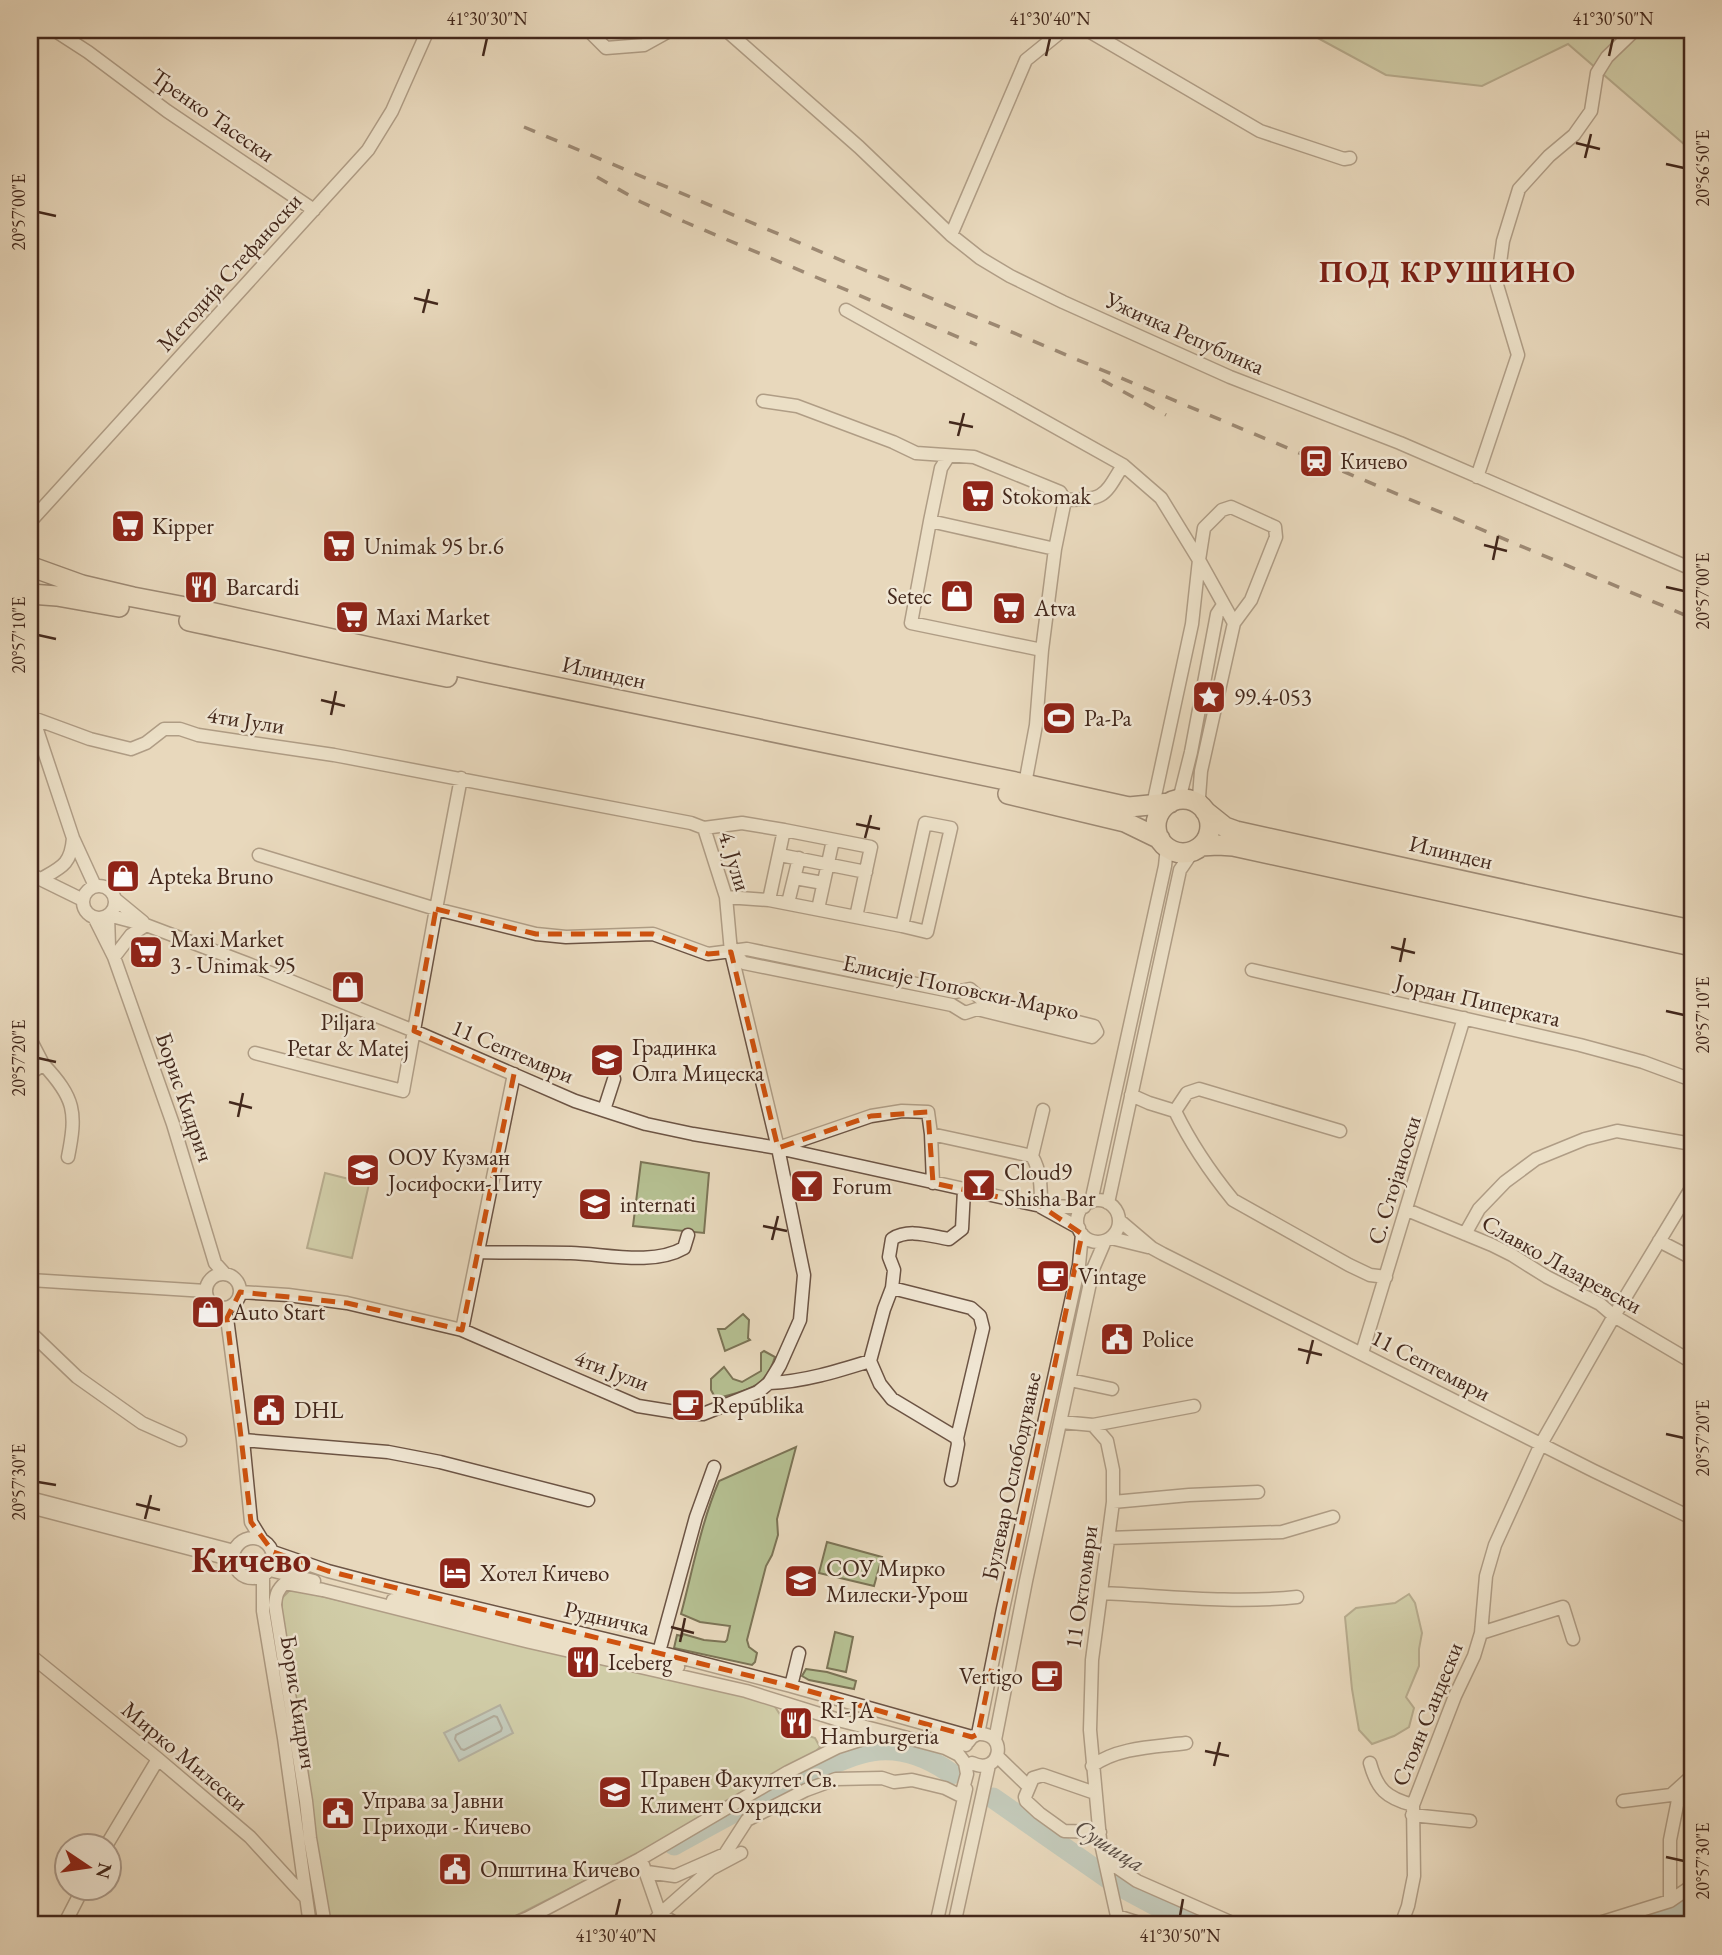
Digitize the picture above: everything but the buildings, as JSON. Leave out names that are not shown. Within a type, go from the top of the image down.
[{"type":"main road","name":"Илинден","points":[[30,589],[33,576],[31,565]]},
{"type":"main road","name":"Илинден","points":[[31,565],[71,582],[133,597],[1129,807],[1185,799],[1197,803],[1225,827],[1236,831],[1692,930]]},
{"type":"main road","name":"Илинден","points":[[30,594],[68,597],[304,645],[372,662],[1008,794],[1125,822],[1180,853],[1218,845],[1233,846],[1692,946]]},
{"type":"main road","points":[[1163,843],[1157,823],[1167,803]]},
{"type":"main road","points":[[1197,848],[1206,840],[1210,825],[1205,811]]},
{"type":"street","name":"Тренко Тасески","points":[[54,30],[167,111],[314,210]]},
{"type":"street","name":"Методија Стефаноски","points":[[30,522],[368,150],[392,111],[428,30]]},
{"type":"street","points":[[588,30],[606,48],[643,45],[671,30]]},
{"type":"street","name":"Ужичка Република","points":[[726,30],[859,147],[951,234],[980,258],[1010,276],[1230,377],[1400,443],[1692,569]]},
{"type":"street","points":[[951,234],[1026,60],[1063,30]]},
{"type":"street","points":[[1087,30],[1260,131],[1344,159],[1350,158]]},
{"type":"street","points":[[1477,477],[1518,355],[1497,285],[1503,241],[1519,189],[1549,156],[1574,135],[1591,111],[1597,73],[1607,57],[1635,30]]},
{"type":"street","points":[[846,310],[1123,465],[1161,498],[1234,623]]},
{"type":"street","points":[[763,401],[797,406],[916,453],[974,457],[1060,492],[1065,500],[1055,549],[1036,725],[1025,784]]},
{"type":"street","points":[[948,457],[941,468],[911,622],[1042,650]]},
{"type":"street","points":[[1065,500],[1100,496],[1113,483],[1123,465]]},
{"type":"street","points":[[1167,803],[1204,528],[1222,510],[1231,507],[1275,527],[1276,537],[1251,600],[1234,623],[1201,771],[1199,797],[1205,811]]},
{"type":"street","points":[[930,522],[1055,549]]},
{"type":"street","points":[[1167,803],[1191,752],[1217,614],[1223,605]]},
{"type":"street","points":[[31,713],[73,838],[95,886]]},
{"type":"street","name":"4ти Јули","points":[[31,713],[90,739],[131,749],[145,743],[164,729],[180,729],[198,735],[334,755],[461,778]]},
{"type":"street","points":[[255,1054],[402,1091],[461,778]]},
{"type":"street","name":"4. Јули","points":[[461,778],[705,828],[726,897],[732,952],[778,1148]]},
{"type":"street","points":[[705,828],[743,823],[871,847],[856,917]]},
{"type":"street","points":[[726,897],[788,903],[927,932],[951,828],[925,823],[902,926]]},
{"type":"street","points":[[769,900],[784,830]]},
{"type":"street","points":[[35,876],[66,862],[72,855],[73,838]]},
{"type":"street","points":[[818,909],[832,840]]},
{"type":"street","points":[[1087,1204],[1100,1201],[1115,1209],[1119,1220],[1118,1227],[1108,1240],[1092,1241],[1080,1231],[1078,1217],[1087,1204],[1165,866],[1163,843]]},
{"type":"street","points":[[1108,1203],[1180,870],[1197,848]]},
{"type":"street","name":"Елисије Поповски-Марко","points":[[259,855],[436,909],[536,934],[566,937],[653,934],[708,954],[747,949],[955,992],[970,989],[980,998],[1094,1026],[1097,1032],[1092,1037],[977,1009],[965,1013],[952,1004],[744,963],[732,952]]},
{"type":"street","points":[[780,855],[866,872]]},
{"type":"street","points":[[788,903],[799,858]]},
{"type":"street","points":[[35,876],[83,900]]},
{"type":"street","points":[[795,878],[823,883]]},
{"type":"street","points":[[115,899],[113,909],[108,915],[99,918],[88,913],[84,907],[83,900],[87,891],[95,886],[102,886],[108,888],[115,899],[146,925]]},
{"type":"street","points":[[108,915],[146,925]]},
{"type":"street","points":[[108,915],[112,952]]},
{"type":"street","points":[[94,917],[112,952]]},
{"type":"street","points":[[112,952],[146,925]]},
{"type":"street","name":"11 Септември","points":[[146,925],[414,1031],[575,1101],[646,1124],[778,1148],[1041,1206],[1087,1204]]},
{"type":"street","name":"Борис Кидрич","points":[[112,952],[173,1124],[215,1263]]},
{"type":"street","name":"Јордан Пиперката","points":[[1252,970],[1580,1045],[1643,1062],[1692,1080]]},
{"type":"street","name":"С. Стојаноски","points":[[1362,1353],[1464,1018]]},
{"type":"street","points":[[30,1039],[43,1064],[57,1079],[72,1105],[73,1131],[68,1157]]},
{"type":"street","points":[[30,1074],[43,1064]]},
{"type":"street","points":[[462,1330],[514,1074]]},
{"type":"street","points":[[604,1110],[614,1079]]},
{"type":"street","points":[[1175,1111],[1187,1093],[1199,1089],[1340,1131]]},
{"type":"street","points":[[1132,1095],[1175,1111],[1191,1140],[1233,1200],[1349,1265],[1370,1275],[1386,1277]]},
{"type":"street","points":[[1032,1156],[1043,1110]]},
{"type":"street","points":[[769,1383],[800,1320],[804,1275],[778,1148],[871,1116],[902,1111],[928,1112],[933,1183]]},
{"type":"street","points":[[1465,1234],[1479,1209],[1505,1182],[1536,1159],[1585,1139],[1617,1131],[1692,1144]]},
{"type":"street","points":[[931,1133],[1032,1156],[1041,1182],[1041,1206]]},
{"type":"street","name":"Стоян Сандески","points":[[1401,1925],[1414,1876],[1413,1810],[1455,1696],[1474,1656],[1481,1633],[1486,1576],[1494,1545],[1541,1444],[1692,1187]]},
{"type":"street","points":[[957,1438],[892,1399],[880,1384],[870,1361],[892,1288],[894,1270],[889,1257],[892,1239],[898,1235],[913,1233],[948,1239],[962,1229],[964,1190]]},
{"type":"street","name":"11 Септември","points":[[1041,1206],[1080,1231]]},
{"type":"street","name":"Славко Лазаревски","points":[[1407,1210],[1512,1255],[1547,1277],[1600,1304],[1614,1316],[1692,1362]]},
{"type":"street","name":"11 Септември","points":[[1119,1220],[1152,1248],[1692,1518]]},
{"type":"street","name":"Булевар Ослободување","points":[[972,1763],[967,1757],[1003,1609],[1079,1265],[1080,1231]]},
{"type":"street","points":[[478,1252],[572,1253],[635,1258],[677,1252],[684,1248],[688,1235]]},
{"type":"street","name":"11 Септември","points":[[1108,1240],[1152,1248]]},
{"type":"street","name":"Булевар Ослободување","points":[[954,1925],[994,1755],[1024,1595],[1093,1269],[1108,1240]]},
{"type":"street","points":[[1658,1241],[1692,1258]]},
{"type":"street","points":[[215,1263],[239,1285],[240,1292],[227,1318],[251,1522],[262,1540]]},
{"type":"street","points":[[215,1263],[206,1291],[208,1298],[227,1318]]},
{"type":"street","points":[[211,1279],[225,1274]]},
{"type":"street","points":[[30,1280],[206,1291]]},
{"type":"street","points":[[892,1288],[971,1308],[980,1316],[983,1328],[957,1438],[951,1480]]},
{"type":"street","name":"4ти Јули","points":[[240,1292],[347,1303],[462,1330],[638,1406],[703,1414],[758,1392],[769,1383]]},
{"type":"street","points":[[218,1307],[232,1305]]},
{"type":"street","points":[[30,1332],[77,1377],[142,1423],[180,1440]]},
{"type":"street","points":[[769,1383],[822,1374],[870,1361]]},
{"type":"street","points":[[1070,1380],[1112,1389]]},
{"type":"street","points":[[1061,1422],[1093,1425],[1194,1406]]},
{"type":"street","name":"11 Октомври","points":[[1093,1425],[1107,1441],[1113,1470],[1113,1502],[1092,1660],[1090,1730],[1092,1766],[1106,1865]]},
{"type":"street","points":[[243,1440],[388,1452],[440,1462],[588,1500]]},
{"type":"street","points":[[659,1652],[696,1517],[714,1467]]},
{"type":"street","points":[[1113,1502],[1189,1495],[1258,1493]]},
{"type":"street","points":[[30,1498],[236,1551]]},
{"type":"street","points":[[30,1507],[236,1551]]},
{"type":"street","points":[[1108,1538],[1282,1532],[1333,1517]]},
{"type":"street","points":[[236,1551],[251,1538],[262,1540],[273,1552],[272,1564],[261,1575],[241,1575],[237,1571],[236,1551],[251,1522]]},
{"type":"street","name":"Рудничка","points":[[273,1552],[328,1571],[385,1586],[659,1652],[879,1709],[972,1739]]},
{"type":"street","name":"Борис Кидрич","points":[[261,1575],[263,1611],[310,1925]]},
{"type":"street","name":"Рудничка","points":[[261,1575],[672,1665],[911,1732],[972,1739],[987,1734],[994,1755]]},
{"type":"street","points":[[325,1925],[275,1605],[276,1595],[285,1583],[746,1691],[842,1721],[945,1748],[959,1755],[965,1763],[967,1774],[961,1796],[945,1788],[912,1780],[894,1782],[882,1779],[836,1779],[821,1783],[747,1820],[725,1854],[675,1876],[647,1872]]},
{"type":"street","points":[[1102,1592],[1263,1601],[1297,1597]]},
{"type":"street","points":[[1481,1633],[1563,1608],[1573,1639]]},
{"type":"street","points":[[791,1686],[799,1653]]},
{"type":"street","name":"Мирко Милески","points":[[30,1655],[250,1837],[306,1898]]},
{"type":"street","points":[[510,1925],[640,1858],[788,1772],[838,1747],[885,1732]]},
{"type":"street","points":[[1092,1766],[1105,1757],[1143,1748],[1186,1743]]},
{"type":"street","points":[[936,1925],[972,1763],[978,1766],[994,1755],[1029,1787]]},
{"type":"street","points":[[115,1832],[159,1759]]},
{"type":"street","points":[[1370,1763],[1375,1781],[1385,1793],[1413,1810],[1470,1821]]},
{"type":"street","points":[[1096,1793],[1043,1775],[1033,1778],[1025,1797],[1026,1801],[1064,1831],[1100,1832]]},
{"type":"street","points":[[1671,1795],[1692,1776]]},
{"type":"street","points":[[781,1778],[789,1798]]},
{"type":"street","points":[[1623,1801],[1679,1795],[1670,1840],[1670,1900]]},
{"type":"street","points":[[650,1925],[711,1869],[741,1853]]},
{"type":"street","points":[[640,1858],[660,1914],[678,1925]]},
{"type":"street","points":[[1106,1865],[1116,1921],[1145,1925]]},
{"type":"street","points":[[1106,1865],[1237,1925]]},
{"type":"street","points":[[1593,1925],[1670,1900],[1692,1886]]},
{"type":"street","points":[[64,1925],[76,1902]]},
{"type":"street","points":[[1682,1925],[1692,1919]]},
{"type":"highlighted area","points":[[436,909],[536,934],[653,934],[708,954],[731,952],[778,1148],[871,1116],[928,1112],[933,1183],[1041,1206],[1082,1234],[978,1734],[972,1737],[791,1686],[328,1571],[273,1552],[251,1522],[227,1318],[240,1292],[347,1303],[462,1330],[514,1074],[414,1031]]},
{"type":"green space","points":[[1303,30],[1692,30],[1692,151],[1568,44],[1482,86],[1386,75]]},
{"type":"green space","points":[[641,1162],[709,1173],[704,1233],[633,1226]]},
{"type":"green space","points":[[325,1173],[369,1184],[352,1258],[307,1248]]},
{"type":"green space","points":[[743,1314],[749,1320],[750,1340],[725,1351],[718,1329],[725,1329]]},
{"type":"green space","points":[[764,1351],[775,1357],[771,1368],[760,1382],[753,1387],[716,1399],[711,1390],[711,1379],[724,1367],[733,1379],[742,1382],[761,1371],[761,1353]]},
{"type":"green space","points":[[796,1447],[777,1519],[778,1535],[766,1566],[747,1640],[749,1647],[757,1653],[755,1662],[752,1665],[674,1648],[677,1635],[683,1634],[704,1640],[727,1640],[730,1626],[700,1622],[681,1614],[702,1530],[719,1481]]},
{"type":"green space","points":[[827,1542],[882,1557],[874,1586],[819,1573]]},
{"type":"green space","points":[[291,1589],[772,1702],[789,1729],[815,1738],[820,1747],[806,1762],[641,1853],[497,1925],[331,1925],[325,1903],[282,1620],[282,1598]]},
{"type":"green space","points":[[1409,1594],[1415,1603],[1422,1633],[1419,1666],[1406,1697],[1414,1708],[1409,1727],[1372,1744],[1359,1730],[1345,1617],[1356,1608],[1395,1603]]},
{"type":"green space","points":[[835,1632],[853,1637],[846,1672],[827,1668]]},
{"type":"green space","points":[[806,1669],[856,1681],[854,1689],[809,1680],[802,1676]]},
{"type":"water","points":[[500,1705],[513,1733],[459,1761],[444,1733]]},
{"type":"waterway","name":"Сушица","points":[[674,1845],[783,1786],[859,1754],[883,1750],[914,1754],[952,1774]]},
{"type":"waterway","name":"Сушица","points":[[993,1798],[1116,1884],[1155,1905],[1205,1925]]},
{"type":"waterway","name":"Сушица","points":[[1640,1925],[1692,1900]]},
{"type":"railway","points":[[524,127],[1692,618]]},
{"type":"railway","points":[[597,177],[641,202],[685,222],[977,345]]},
{"type":"railway","points":[[1102,380],[1166,415]]},
{"type":"place","name":"Кичево","points":[[1316,461]]},
{"type":"place","name":"Stokomak","points":[[978,496]]},
{"type":"place","name":"Kipper","points":[[128,526]]},
{"type":"place","name":"Unimak 95 br.6","points":[[339,546]]},
{"type":"place","name":"Barcardi","points":[[201,587]]},
{"type":"place","name":"Setec","points":[[957,596]]},
{"type":"place","name":"Atva","points":[[1009,608]]},
{"type":"place","name":"Maxi Market","points":[[352,617]]},
{"type":"place","name":"99.4-053","points":[[1209,697]]},
{"type":"place","name":"Ра-Ра","points":[[1059,718]]},
{"type":"place","name":"Apteka Bruno","points":[[123,876]]},
{"type":"place","name":"Maxi Market 3 - Unimak 95","points":[[146,952]]},
{"type":"place","name":"Piljara Petar & Matej","points":[[348,987]]},
{"type":"place","name":"Градинка Олга Мицеска","points":[[607,1060]]},
{"type":"place","name":"ООУ Кузман Јосифоски-Питу","points":[[363,1170]]},
{"type":"place","name":"Cloud9 Shisha Bar","points":[[979,1185]]},
{"type":"place","name":"Forum","points":[[807,1186]]},
{"type":"place","name":"internati","points":[[595,1204]]},
{"type":"place","name":"Vintage","points":[[1053,1276]]},
{"type":"place","name":"Auto Start","points":[[208,1312]]},
{"type":"place","name":"Police","points":[[1117,1339]]},
{"type":"place","name":"Republika","points":[[688,1405]]},
{"type":"place","name":"DHL","points":[[269,1410]]},
{"type":"place","name":"Хотел Кичево","points":[[455,1573]]},
{"type":"place","name":"СОУ Мирко Милески-Урош","points":[[801,1581]]},
{"type":"place","name":"Iceberg","points":[[583,1662]]},
{"type":"place","name":"Vertigo","points":[[1047,1676]]},
{"type":"place","name":"RI-JA Hamburgeria","points":[[796,1723]]},
{"type":"place","name":"Правен Факултет Св. Климент Охридски","points":[[615,1792]]},
{"type":"place","name":"Управа за Јавни Приходи - Кичево","points":[[338,1813]]},
{"type":"place","name":"Општина Кичево","points":[[455,1869]]},
{"type":"district","name":"ПОД КРУШИНО","points":[[1448,271]]},
{"type":"district","name":"Кичево","points":[[251,1559]]}]
